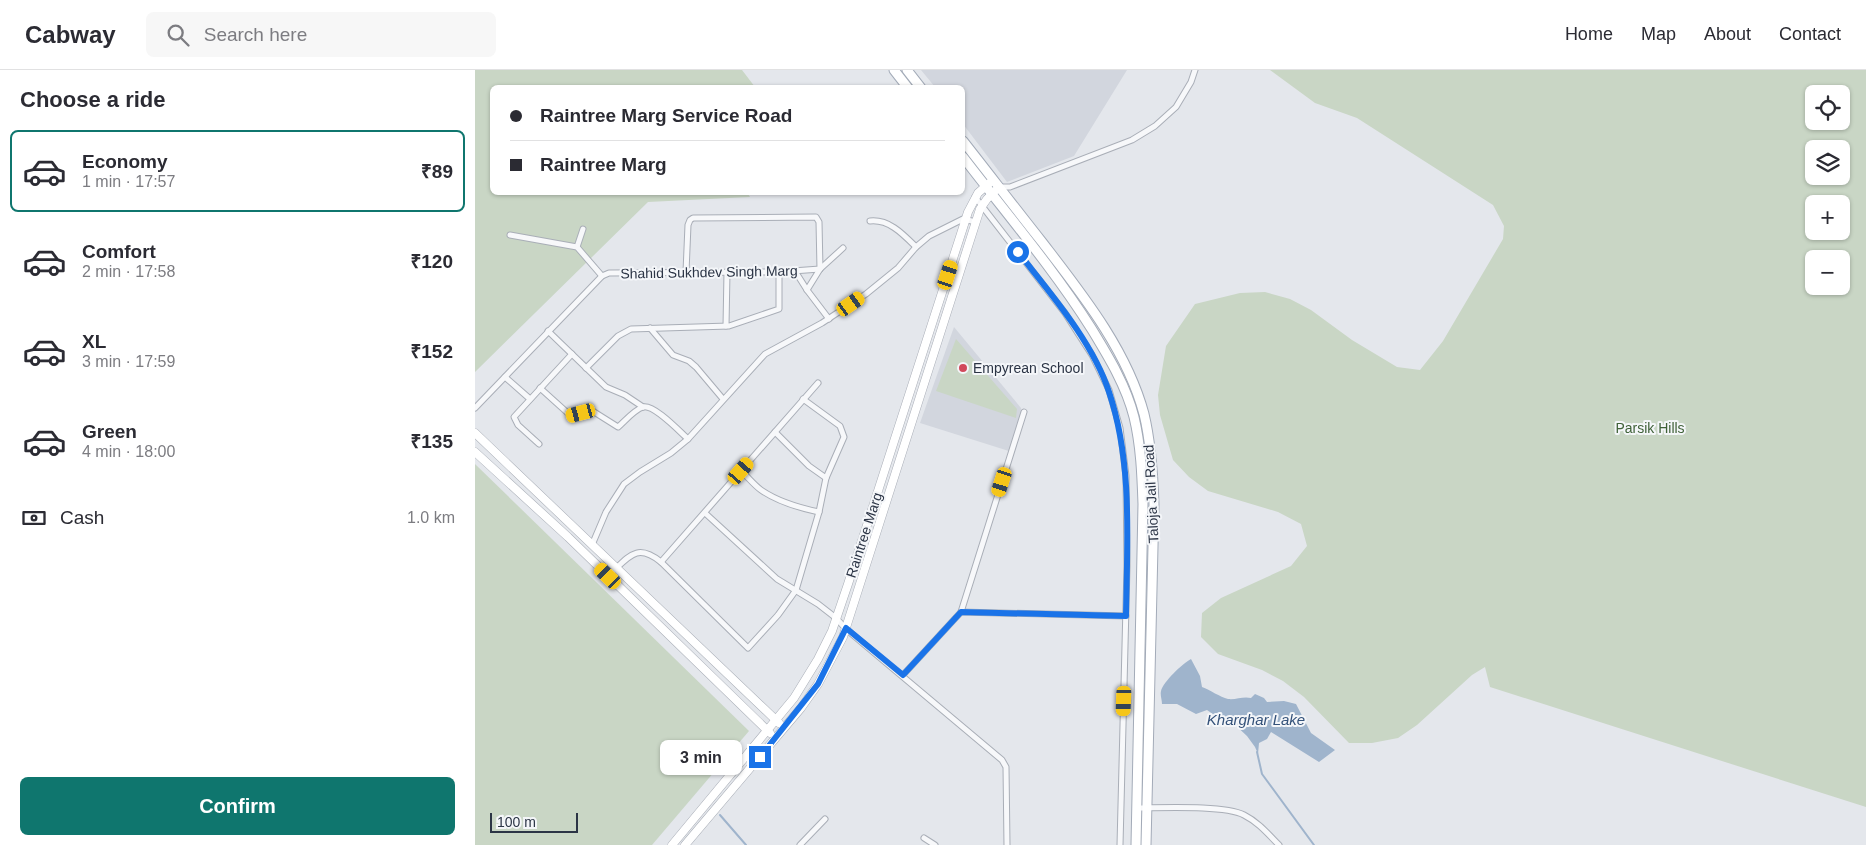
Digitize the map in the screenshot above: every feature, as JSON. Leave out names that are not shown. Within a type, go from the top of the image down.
[{"type":"main road","points":[[894,70],[906,85]]},
{"type":"main road","points":[[907,70],[919,85]]},
{"type":"main road","points":[[965,143],[999,188]]},
{"type":"main road","points":[[965,160],[991,194]]},
{"type":"main road","name":"Raintree Marg","points":[[685,845],[711,799],[794,698],[818,659],[832,631],[966,219],[975,197],[993,180]]},
{"type":"main road","name":"Raintree Marg","points":[[672,845],[717,806],[784,728],[818,684],[846,628],[851,606],[976,222],[982,206],[991,194],[999,188]]},
{"type":"main road","name":"Taloja Jail Road","points":[[999,188],[1066,274],[1094,314],[1118,353],[1144,414],[1151,460],[1154,504],[1146,845]]},
{"type":"main road","name":"Taloja Jail Road","points":[[991,194],[1069,296],[1096,336],[1119,377],[1134,417],[1142,470],[1143,504],[1136,845]]},
{"type":"main road","points":[[475,433],[784,728]]},
{"type":"main road","points":[[475,452],[568,537],[767,731],[776,737]]},
{"type":"street","points":[[999,188],[1010,187],[1132,140],[1155,126],[1176,107],[1191,82],[1195,70]]},
{"type":"street","points":[[975,197],[1065,313],[1092,355],[1109,390],[1120,428],[1126,476],[1126,616],[1120,845]]},
{"type":"street","points":[[686,272],[689,225],[690,220],[693,218],[816,217],[819,222],[820,269]]},
{"type":"street","points":[[592,546],[607,512],[624,484],[671,453],[688,439],[765,354],[829,319],[885,279],[929,236],[949,225],[966,219],[976,222]]},
{"type":"street","points":[[870,221],[876,220],[890,224],[916,247]]},
{"type":"street","points":[[577,247],[583,229]]},
{"type":"street","points":[[511,235],[577,247],[602,276]]},
{"type":"street","points":[[807,290],[820,269],[843,248]]},
{"type":"street","name":"Shahid Sukhdev Singh Marg","points":[[475,408],[602,276],[609,273],[779,272],[820,269]]},
{"type":"street","points":[[795,271],[829,319]]},
{"type":"street","points":[[726,326],[727,272]]},
{"type":"street","points":[[586,368],[621,333],[631,329],[726,326],[779,309],[779,272]]},
{"type":"street","points":[[650,328],[673,355],[689,361],[696,367],[723,399]]},
{"type":"street","points":[[548,331],[606,387],[625,395],[643,407],[654,410],[688,439]]},
{"type":"street","points":[[539,444],[518,425],[514,417],[572,354]]},
{"type":"street","points":[[505,376],[529,399]]},
{"type":"street","points":[[661,562],[818,383]]},
{"type":"street","points":[[540,388],[571,416],[591,410],[618,427],[643,407]]},
{"type":"street","points":[[608,576],[631,556],[639,552],[646,552],[661,562],[748,648],[778,615],[796,590],[819,512],[826,478],[844,437],[837,424],[803,399]]},
{"type":"street","points":[[903,675],[961,612],[1024,412]]},
{"type":"street","points":[[775,432],[809,466],[826,478]]},
{"type":"street","points":[[741,471],[759,489],[766,493],[805,509],[819,512]]},
{"type":"street","points":[[705,513],[777,579],[836,618],[1002,760],[1006,767],[1007,845]]},
{"type":"street","points":[[961,612],[1126,616]]},
{"type":"street","points":[[1137,808],[1223,810],[1243,814],[1261,826],[1279,845]]},
{"type":"street","points":[[801,845],[825,819]]},
{"type":"street","points":[[924,838],[935,845]]},
{"type":"shaded area","points":[[921,70],[1127,70],[1074,156],[1007,182],[965,127],[965,85],[933,85]]},
{"type":"shaded area","name":"Empyrean School","points":[[954,327],[1021,408],[1022,419],[1012,452],[920,423]]},
{"type":"green space","points":[[475,70],[742,70],[753,85],[490,85],[490,195],[749,195],[750,197],[648,202],[475,372]]},
{"type":"green space","name":"Parsik Hills","points":[[1270,70],[1866,70],[1866,807],[1490,687],[1485,667],[1472,675],[1417,725],[1398,738],[1372,743],[1349,743],[1304,697],[1283,681],[1262,670],[1218,654],[1201,637],[1202,613],[1221,598],[1291,566],[1307,546],[1301,524],[1278,512],[1208,491],[1189,477],[1173,460],[1160,415],[1158,395],[1166,346],[1195,304],[1240,293],[1265,292],[1290,299],[1311,310],[1352,340],[1397,367],[1420,370],[1443,341],[1503,239],[1504,226],[1493,205],[1357,118],[1315,103]]},
{"type":"green space","points":[[956,339],[1017,409],[1016,418],[936,391]]},
{"type":"green space","points":[[475,464],[749,731],[652,845],[475,845]]},
{"type":"water","name":"Kharghar Lake","points":[[1191,659],[1200,676],[1202,687],[1222,697],[1228,699],[1251,698],[1255,694],[1264,698],[1267,702],[1284,701],[1296,704],[1311,733],[1335,750],[1319,762],[1271,732],[1267,739],[1259,743],[1258,754],[1247,736],[1224,717],[1217,717],[1207,710],[1196,714],[1177,704],[1162,704],[1161,693],[1165,683],[1183,664]]},
{"type":"waterway","points":[[1257,752],[1262,774],[1314,845]]},
{"type":"waterway","points":[[720,815],[746,845]]},
{"type":"place","name":"Empyrean School","points":[[963,368]]},
{"type":"route","points":[[760,757],[801,708],[818,684],[846,628],[903,675],[961,612],[1126,616],[1126,476],[1120,428],[1109,390],[1092,355],[1065,313],[1018,252]]}]
